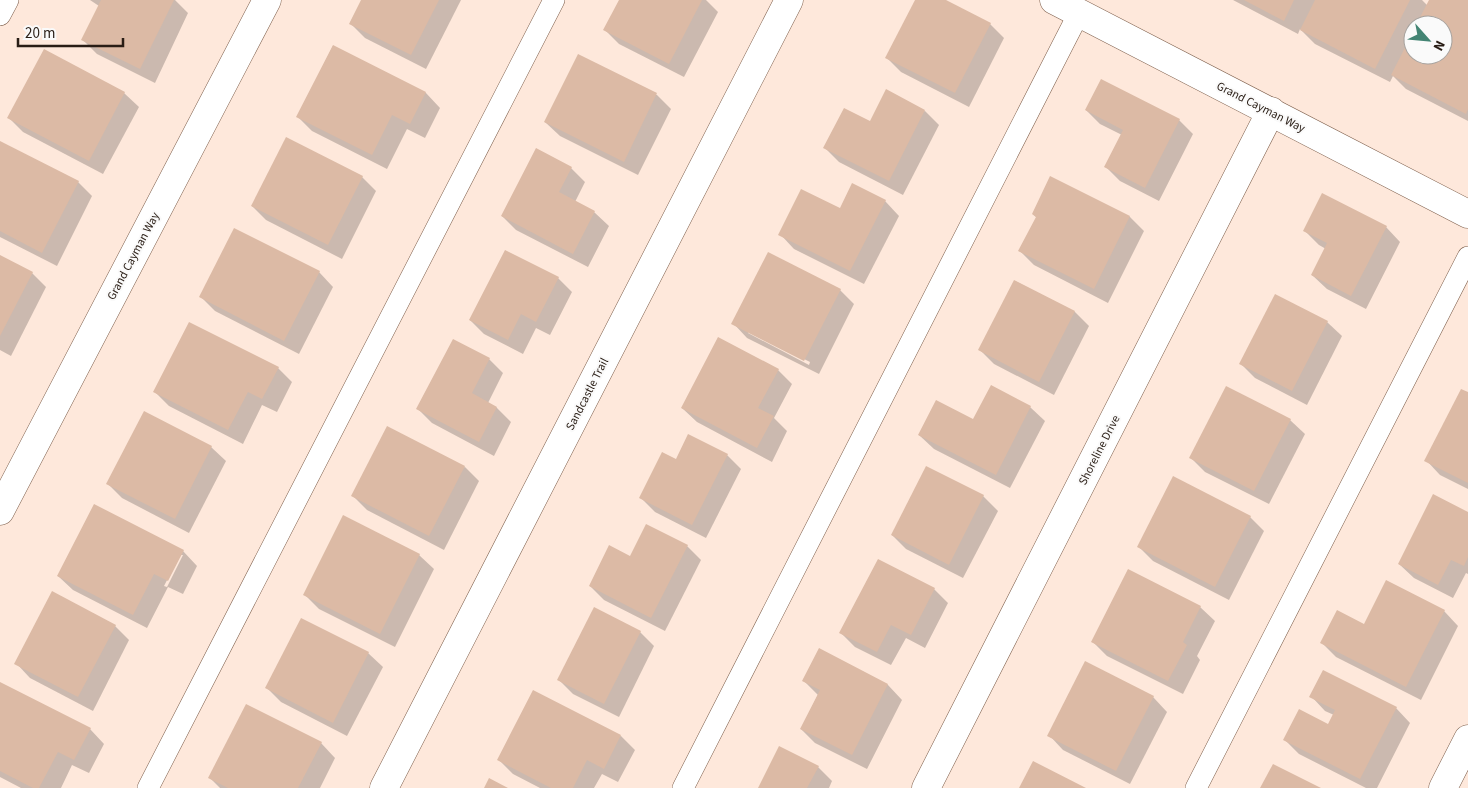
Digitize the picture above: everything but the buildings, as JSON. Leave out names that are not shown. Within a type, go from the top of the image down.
[{"type":"street","name":"Grand Cayman Way","points":[[0,511],[267,0]]},
{"type":"street","name":"Sandcastle Trail","points":[[384,788],[789,0]]},
{"type":"street","name":"Grand Cayman Way","points":[[1054,0],[1468,214]]},
{"type":"street","name":"Shoreline Drive","points":[[926,788],[1271,111]]},
{"type":"street","points":[[1443,788],[1468,739]]},
{"type":"lane","points":[[0,15],[8,0]]},
{"type":"lane","points":[[148,788],[554,0]]},
{"type":"lane","points":[[683,788],[1079,13]]},
{"type":"lane","points":[[1196,788],[1468,257]]}]
